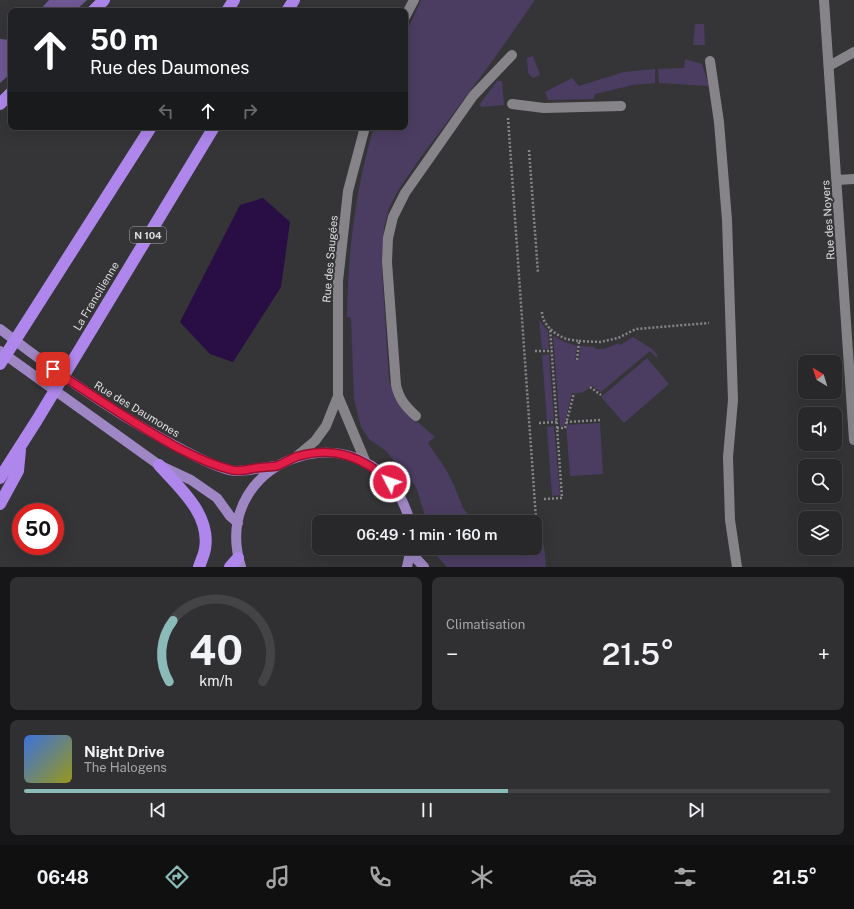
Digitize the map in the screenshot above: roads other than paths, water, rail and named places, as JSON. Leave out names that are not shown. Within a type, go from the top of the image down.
[{"type":"highway","points":[[96,8],[104,0]]},
{"type":"highway","points":[[0,104],[8,96]]},
{"type":"highway","points":[[0,364],[149,130]]},
{"type":"highway","name":"La Francilienne","points":[[0,478],[37,420],[82,343],[212,130]]},
{"type":"highway","points":[[0,504],[18,471],[20,447]]},
{"type":"highway","points":[[159,465],[190,500],[199,513],[206,536],[205,550],[199,567]]},
{"type":"highway","points":[[230,567],[239,562]]},
{"type":"main road","name":"Rue des Daumones","points":[[0,329],[29,352],[89,394],[159,437],[206,461],[234,471],[277,466]]},
{"type":"main road","points":[[0,351],[159,465],[191,480],[216,498],[230,516],[238,523]]},
{"type":"main road","points":[[239,562],[236,535],[241,511],[247,498],[265,475],[277,466],[297,456],[311,453],[338,453],[352,456],[366,463],[390,482],[400,495],[408,515]]},
{"type":"main road","points":[[407,567],[410,555]]},
{"type":"main road","points":[[415,555],[424,567]]},
{"type":"street","points":[[408,11],[414,0]]},
{"type":"street","name":"Rue des Noyers","points":[[824,0],[837,180],[851,340],[854,440]]},
{"type":"street","points":[[829,66],[854,52]]},
{"type":"street","points":[[416,416],[403,403],[396,385],[386,262],[388,238],[393,217],[405,193],[473,96],[512,55]]},
{"type":"street","points":[[710,61],[719,122],[727,220],[733,400],[728,457],[730,520],[737,567]]},
{"type":"street","points":[[512,104],[544,108],[621,106]]},
{"type":"street","name":"Rue des Saugées","points":[[297,456],[315,441],[326,426],[338,396],[338,281],[348,192],[364,130]]},
{"type":"street","points":[[837,180],[854,179]]},
{"type":"street","name":"Rue des Saugées","points":[[338,396],[366,463]]}]
